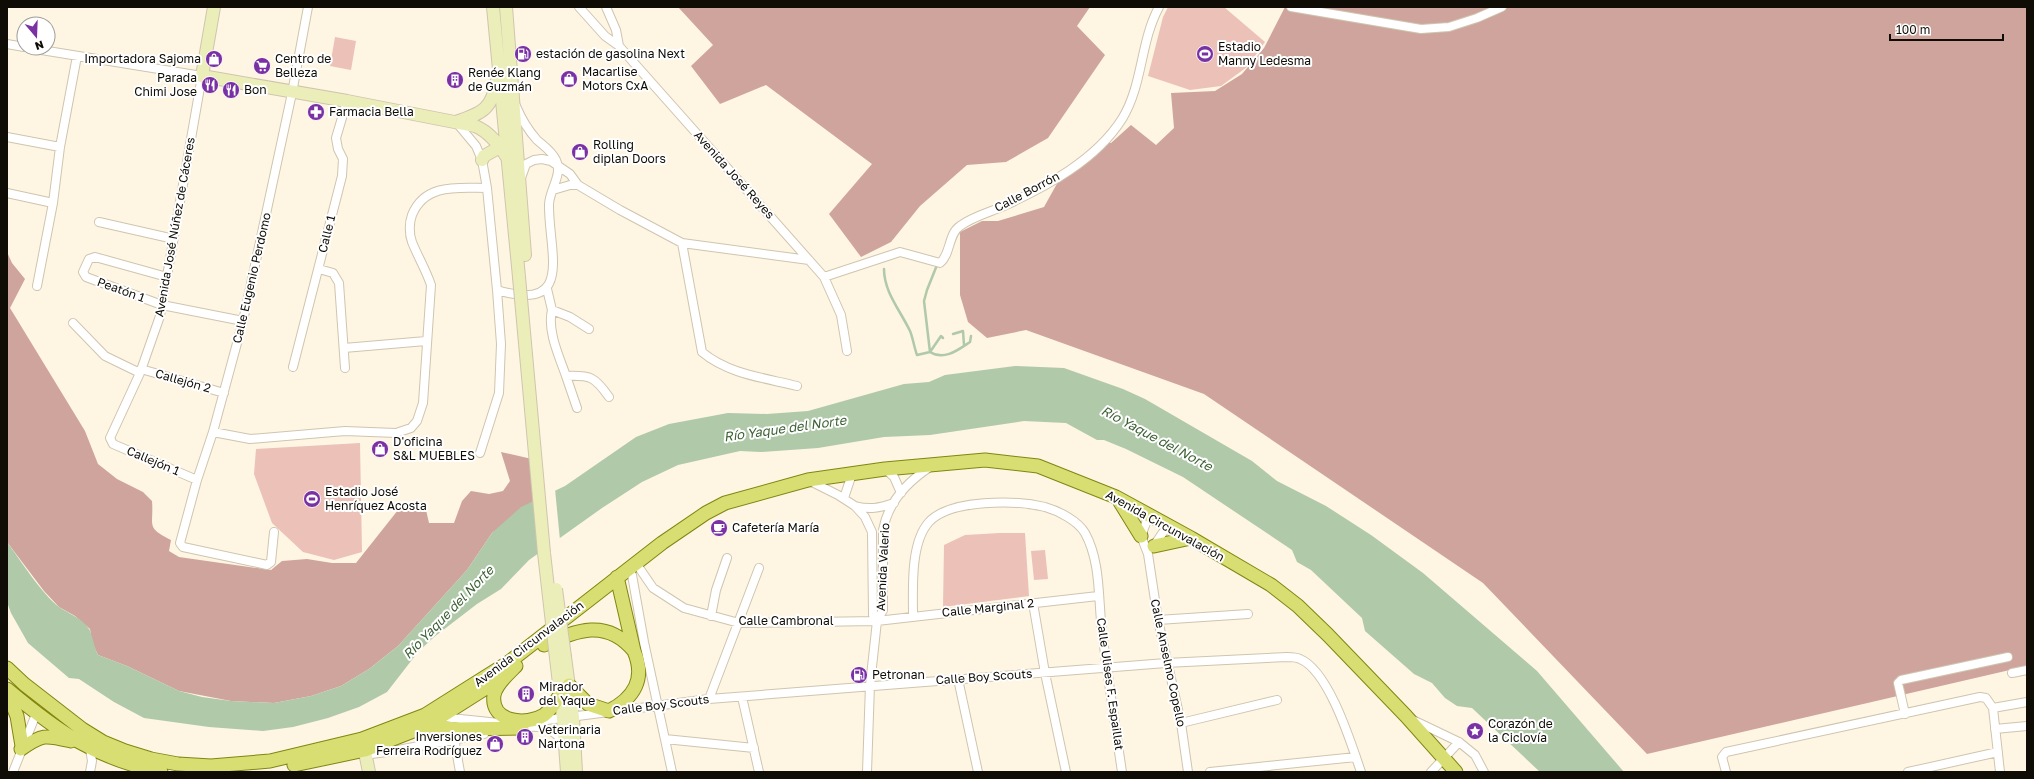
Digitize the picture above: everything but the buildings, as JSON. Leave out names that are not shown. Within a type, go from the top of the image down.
[{"type":"main road","name":"Avenida José Núñez de Cáceres","points":[[202,76],[214,7]]},
{"type":"main road","points":[[492,7],[508,159],[523,277],[552,552],[561,657],[576,772]]},
{"type":"main road","points":[[506,7],[512,98],[520,181],[523,277]]},
{"type":"main road","points":[[456,122],[484,110],[492,102],[497,80],[498,55]]},
{"type":"main road","points":[[202,76],[292,93],[347,101],[456,122],[484,130],[500,147],[508,159]]},
{"type":"main road","points":[[482,160],[484,156],[500,147]]},
{"type":"main road","name":"Avenida Circunvalación","points":[[425,720],[442,717],[516,666],[544,645],[662,543],[706,513],[725,503],[808,480],[884,469],[985,460],[1038,466],[1116,497],[1191,538],[1271,585],[1298,606],[1328,635],[1406,716],[1456,772]]},
{"type":"main road","name":"Avenida Circunvalación","points":[[249,772],[330,757],[364,748],[425,720],[509,662],[618,581],[636,572],[666,548],[710,518],[750,497]]},
{"type":"main road","points":[[1116,497],[1141,536]]},
{"type":"main road","points":[[1151,550],[1191,538]]},
{"type":"main road","points":[[565,689],[588,704],[609,711],[632,694],[636,686],[640,669],[634,652],[618,581]]},
{"type":"main road","points":[[544,645],[570,633],[589,629],[613,634],[628,643],[634,652]]},
{"type":"main road","points":[[516,666],[499,685],[494,695],[494,701],[499,714],[504,718],[524,725]]},
{"type":"main road","points":[[9,670],[14,680],[31,699],[36,714]]},
{"type":"main road","name":"Avenida Circunvalación","points":[[9,670],[82,729],[103,742],[151,759],[178,764],[211,766],[270,761],[364,748]]},
{"type":"main road","points":[[425,720],[457,729],[524,725],[537,719],[549,710],[565,689]]},
{"type":"main road","points":[[7,691],[36,714],[90,749],[112,758],[161,772]]},
{"type":"main road","points":[[7,691],[17,716],[21,748],[37,739],[49,736],[77,742]]},
{"type":"main road","points":[[36,714],[46,712],[65,724],[82,729]]},
{"type":"main road","points":[[567,772],[565,743],[568,717]]},
{"type":"main road","points":[[364,748],[369,772]]},
{"type":"street","name":"Calle Eugenio Perdomo","points":[[274,532],[271,562],[267,565],[183,548],[180,544],[197,480],[213,432],[243,321],[292,93],[308,7]]},
{"type":"street","points":[[580,7],[606,36],[619,46]]},
{"type":"street","name":"Avenida José Reyes","points":[[606,7],[616,30],[619,46],[824,277],[841,315],[847,351]]},
{"type":"street","name":"Calle Borrón","points":[[824,277],[900,252],[940,263],[959,226],[1028,195],[1056,179],[1081,161],[1102,144],[1116,127],[1128,108],[1133,94],[1150,22],[1158,7]]},
{"type":"street","points":[[1291,7],[1420,29],[1449,27],[1477,18],[1502,7]]},
{"type":"street","points":[[56,52],[202,76]]},
{"type":"street","points":[[36,286],[53,203],[60,147],[77,56]]},
{"type":"street","name":"Avenida José Núñez de Cáceres","points":[[110,440],[110,436],[140,371],[160,316],[202,76]]},
{"type":"street","points":[[512,98],[529,131],[552,152],[558,166],[550,202],[554,268],[552,279],[547,289],[552,310],[550,328],[577,408]]},
{"type":"street","name":"Calle 1","points":[[293,367],[342,176],[343,159],[338,149],[336,138],[347,101]]},
{"type":"street","points":[[456,122],[476,146],[482,160],[487,188],[501,344],[499,393],[480,453]]},
{"type":"street","points":[[7,137],[60,147]]},
{"type":"street","points":[[520,181],[526,164],[534,160],[547,160],[570,174],[578,185],[620,210],[682,243],[809,260]]},
{"type":"street","points":[[553,190],[570,185],[578,185]]},
{"type":"street","points":[[213,432],[250,439],[345,431],[388,434],[403,432],[414,425],[421,413],[431,285],[426,268],[412,242],[409,231],[416,204],[425,196],[438,190],[487,188]]},
{"type":"street","points":[[7,193],[53,203]]},
{"type":"street","points":[[99,222],[174,239]]},
{"type":"street","points":[[682,243],[702,352],[712,361],[730,369],[797,386]]},
{"type":"street","name":"Peatón 1","points":[[162,305],[86,277],[83,272],[89,259],[95,257],[168,277]]},
{"type":"street","points":[[319,268],[333,273],[340,283],[345,368]]},
{"type":"street","points":[[497,290],[514,295],[535,294],[547,289]]},
{"type":"street","points":[[162,305],[243,321]]},
{"type":"street","points":[[552,310],[570,317],[589,329]]},
{"type":"street","name":"Callejón 2","points":[[73,323],[105,356],[140,371],[224,393]]},
{"type":"street","points":[[344,348],[426,341]]},
{"type":"street","points":[[566,376],[592,377],[599,383],[609,397]]},
{"type":"street","name":"Callejón 1","points":[[110,440],[113,444],[197,480]]},
{"type":"street","name":"Avenida Valerio","points":[[867,772],[870,685],[877,621],[883,610],[883,530],[885,519],[894,503],[915,476],[934,464]]},
{"type":"street","points":[[884,469],[894,477],[901,493]]},
{"type":"street","points":[[844,498],[852,474]]},
{"type":"street","name":"Avenida Valerio","points":[[808,480],[844,498],[855,506],[865,517],[872,532],[873,615],[877,621]]},
{"type":"street","points":[[855,506],[872,509],[894,503]]},
{"type":"street","name":"Calle Ulises F. Espaillat","points":[[913,616],[915,559],[919,539],[928,522],[943,512],[958,506],[989,503],[1045,507],[1070,518],[1084,532],[1092,548],[1122,772]]},
{"type":"street","points":[[1141,536],[1149,515]]},
{"type":"street","points":[[1151,550],[1168,525]]},
{"type":"street","name":"Calle Anselmo Copello","points":[[1141,536],[1151,550],[1158,620],[1166,663],[1181,723],[1188,772]]},
{"type":"street","points":[[711,616],[716,590],[727,558]]},
{"type":"street","points":[[709,699],[759,568]]},
{"type":"street","points":[[636,572],[657,706],[672,772]]},
{"type":"street","name":"Calle Cambronal","points":[[636,572],[653,588],[684,608],[739,623],[877,621]]},
{"type":"street","name":"Calle Marginal 2","points":[[877,621],[1033,602],[1098,596]]},
{"type":"street","points":[[1033,602],[1045,673],[1066,772]]},
{"type":"street","points":[[1158,620],[1248,614]]},
{"type":"street","points":[[1905,714],[1898,683],[1901,680],[2008,656]]},
{"type":"street","name":"Calle Boy Scouts","points":[[364,748],[454,738],[568,717],[709,699],[870,685],[1267,657],[1299,658],[1310,665],[1320,676],[1329,690],[1361,772]]},
{"type":"street","points":[[2012,673],[2027,670]]},
{"type":"street","points":[[958,679],[978,772]]},
{"type":"street","points":[[742,697],[759,772]]},
{"type":"street","points":[[1726,772],[1722,757],[1726,752],[1980,697],[1986,698],[1993,708],[2000,772]]},
{"type":"street","points":[[1181,723],[1277,700]]},
{"type":"street","points":[[1993,708],[2027,702]]},
{"type":"street","points":[[13,772],[21,748],[36,714]]},
{"type":"street","points":[[1406,716],[1459,742],[1475,755],[1484,772]]},
{"type":"street","name":"Calle Boy Scouts","points":[[442,717],[546,728],[555,732],[565,743]]},
{"type":"street","points":[[1995,729],[2027,726]]},
{"type":"street","points":[[454,738],[460,772]]},
{"type":"street","points":[[665,739],[754,748]]},
{"type":"street","points":[[1431,772],[1459,742]]},
{"type":"street","points":[[90,749],[92,761],[90,772]]},
{"type":"street","points":[[1908,772],[1998,752]]},
{"type":"street","points":[[1210,772],[1356,758]]},
{"type":"shaded area","points":[[678,7],[1090,7],[1077,26],[1105,55],[1048,138],[1006,162],[967,165],[920,206],[891,242],[861,257],[829,214],[872,164],[766,85],[720,104],[691,66],[713,45]]},
{"type":"shaded area","name":"Estadio Manny Ledesma","points":[[1168,7],[1224,7],[1265,42],[1247,67],[1221,86],[1190,90],[1148,76],[1163,17]]},
{"type":"shaded area","points":[[1285,7],[2027,7],[2027,666],[1647,754],[1483,583],[1204,394],[1026,330],[987,338],[968,322],[960,295],[960,232],[982,221],[998,221],[1044,207],[1059,180],[1106,142],[1111,143],[1131,125],[1156,145],[1174,128],[1171,93],[1215,91],[1242,74],[1264,48]]},
{"type":"shaded area","points":[[335,37],[356,41],[351,70],[330,66]]},
{"type":"shaded area","points":[[7,252],[12,263],[25,279],[10,308],[85,431],[98,464],[117,479],[143,492],[152,501],[152,525],[157,532],[171,540],[169,551],[179,557],[271,570],[282,561],[307,559],[332,563],[356,563],[402,505],[424,501],[429,523],[454,523],[462,501],[471,491],[489,494],[503,491],[510,481],[501,452],[532,459],[534,501],[492,533],[467,570],[398,646],[369,669],[341,686],[311,696],[274,703],[231,701],[179,691],[127,666],[98,655],[92,642],[90,629],[75,616],[59,607],[44,591],[7,542]]},
{"type":"shaded area","name":"Estadio José Henríquez Acosta","points":[[360,443],[362,552],[334,560],[303,552],[272,523],[254,474],[256,449]]},
{"type":"shaded area","points":[[1025,533],[1029,596],[943,607],[944,545],[965,535]]},
{"type":"shaded area","points":[[1045,550],[1048,579],[1034,580],[1031,551]]},
{"type":"water","name":"Río Yaque del Norte","points":[[1015,366],[1064,368],[1123,389],[1145,399],[1252,461],[1277,481],[1326,506],[1371,535],[1423,573],[1537,671],[1624,772],[1540,772],[1472,708],[1457,706],[1445,698],[1432,683],[1414,674],[1365,631],[1362,618],[1311,570],[1297,562],[1292,550],[1183,477],[1126,449],[1104,440],[1097,440],[1066,423],[1024,421],[930,435],[884,437],[818,448],[761,452],[740,451],[678,465],[642,482],[602,508],[529,560],[501,589],[477,604],[434,637],[418,652],[387,692],[359,707],[328,718],[293,727],[263,731],[209,727],[144,718],[114,702],[79,679],[69,678],[28,643],[11,613],[7,602],[7,542],[45,594],[59,607],[86,625],[90,630],[98,655],[127,666],[179,691],[202,697],[231,701],[274,703],[311,696],[341,686],[369,669],[398,646],[467,570],[492,533],[521,507],[565,486],[636,437],[669,424],[728,413],[767,414],[808,411],[904,384],[929,382],[945,375]]},
{"type":"pier","points":[[555,489],[560,540],[540,555],[534,499]]},
{"type":"waterway","points":[[930,352],[924,301],[937,265]]},
{"type":"waterway","points":[[884,269],[887,285],[893,301],[910,331],[917,355],[930,352],[941,336],[943,338]]},
{"type":"waterway","points":[[953,334],[963,331],[964,345]]},
{"type":"waterway","points":[[930,352],[946,355],[970,342],[971,336]]},
{"type":"place","name":"estación de gasolina Next","points":[[523,54]]},
{"type":"place","name":"Estadio Manny Ledesma","points":[[1205,54]]},
{"type":"place","name":"Importadora Sajoma","points":[[214,59]]},
{"type":"place","name":"Centro de Belleza","points":[[262,66]]},
{"type":"place","name":"Macarlise Motors CxA","points":[[569,79]]},
{"type":"place","name":"Renée Klang de Guzmán","points":[[455,80]]},
{"type":"place","name":"Parada Chimi Jose","points":[[210,85]]},
{"type":"place","name":"Bon","points":[[231,90]]},
{"type":"place","name":"Farmacia Bella","points":[[316,112]]},
{"type":"place","name":"Rolling diplan Doors","points":[[580,152]]},
{"type":"place","name":"D'oficina S&L MUEBLES","points":[[380,449]]},
{"type":"place","name":"Estadio José Henríquez Acosta","points":[[312,499]]},
{"type":"place","name":"Cafetería María","points":[[719,528]]},
{"type":"place","name":"Petronan","points":[[859,675]]},
{"type":"place","name":"Mirador del Yaque","points":[[526,694]]},
{"type":"place","name":"Corazón de la Ciclovía","points":[[1475,731]]},
{"type":"place","name":"Veterinaria Nartona","points":[[525,737]]},
{"type":"place","name":"Inversiones Ferreira Rodríguez","points":[[495,744]]}]
